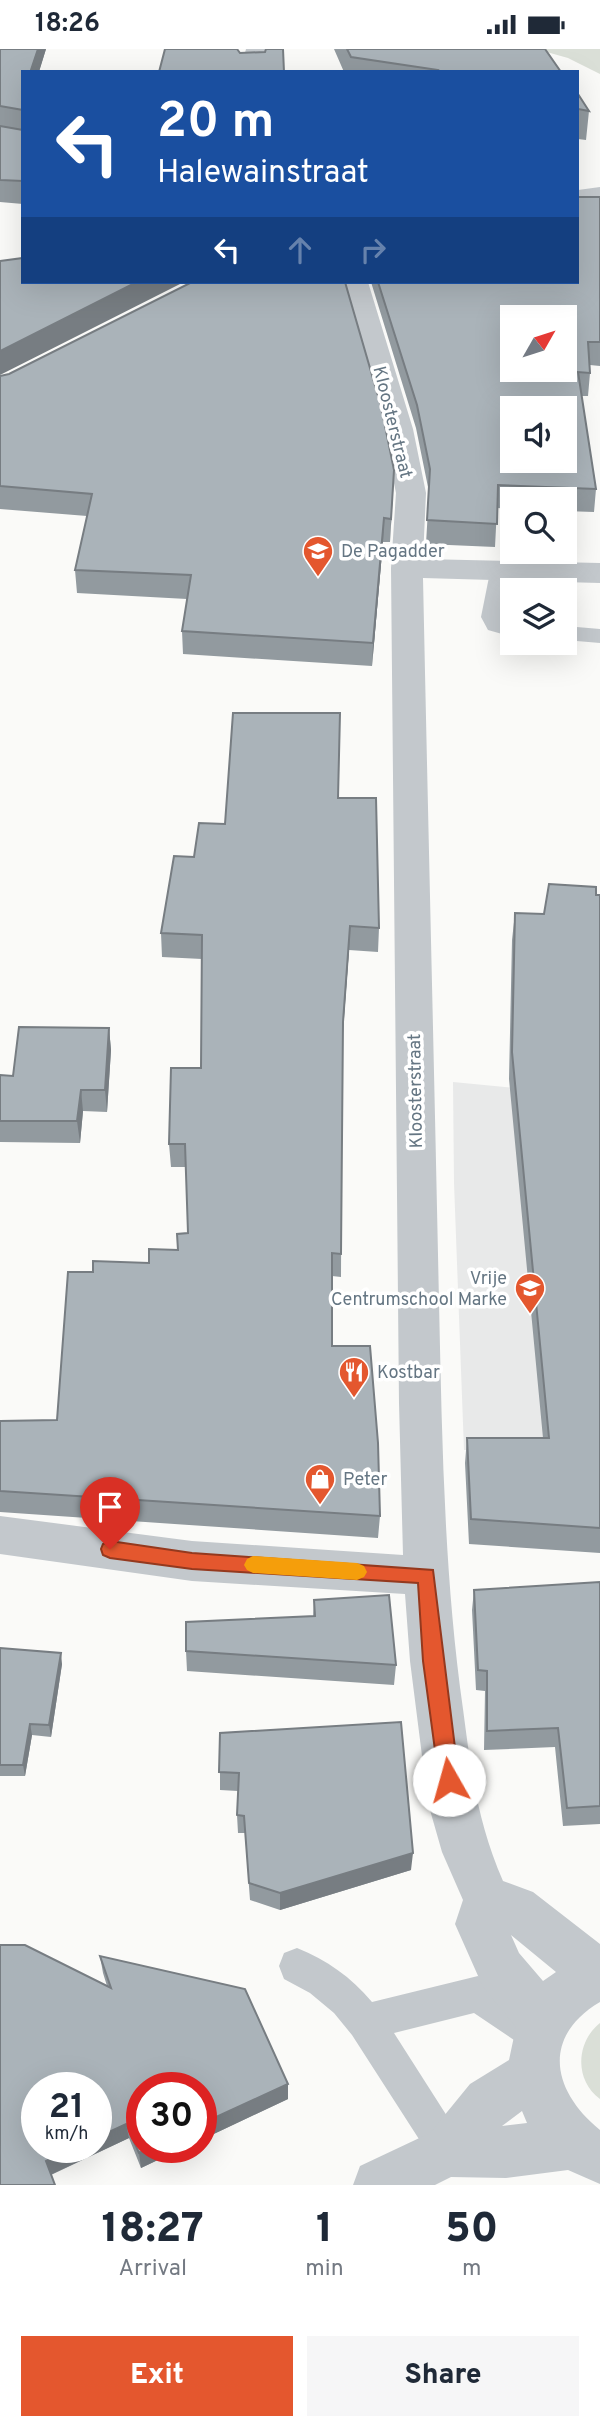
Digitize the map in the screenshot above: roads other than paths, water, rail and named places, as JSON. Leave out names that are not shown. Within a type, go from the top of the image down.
[{"type":"street","points":[[253,70],[258,49]]},
{"type":"street","points":[[579,198],[600,195]]},
{"type":"street","name":"Kloosterstraat","points":[[355,284],[398,429],[411,493],[407,568],[420,1403],[426,1576],[433,1661],[452,1803],[466,1852],[487,1901],[480,1924],[539,2043]]},
{"type":"street","points":[[407,568],[600,573]]},
{"type":"street","points":[[0,1535],[192,1561],[426,1576]]},
{"type":"street","points":[[379,2185],[448,2151],[539,2043],[565,1993],[600,1975],[516,1909],[487,1901]]},
{"type":"street","points":[[539,2043],[550,2114],[587,2150]]},
{"type":"street","points":[[448,2151],[587,2150]]},
{"type":"lane","points":[[500,626],[496,625],[493,617],[501,572]]},
{"type":"lane","points":[[577,634],[600,636]]},
{"type":"lane","points":[[297,1966],[347,2000],[365,2022],[448,2151]]},
{"type":"lane","points":[[365,2022],[478,1994],[539,2043]]},
{"type":"place","name":"De Pagadder","points":[[318,578]]},
{"type":"place","name":"Vrije Centrumschool Marke","points":[[530,1315]]},
{"type":"place","name":"Kostbar","points":[[354,1399]]},
{"type":"place","name":"Peter","points":[[320,1506]]}]
